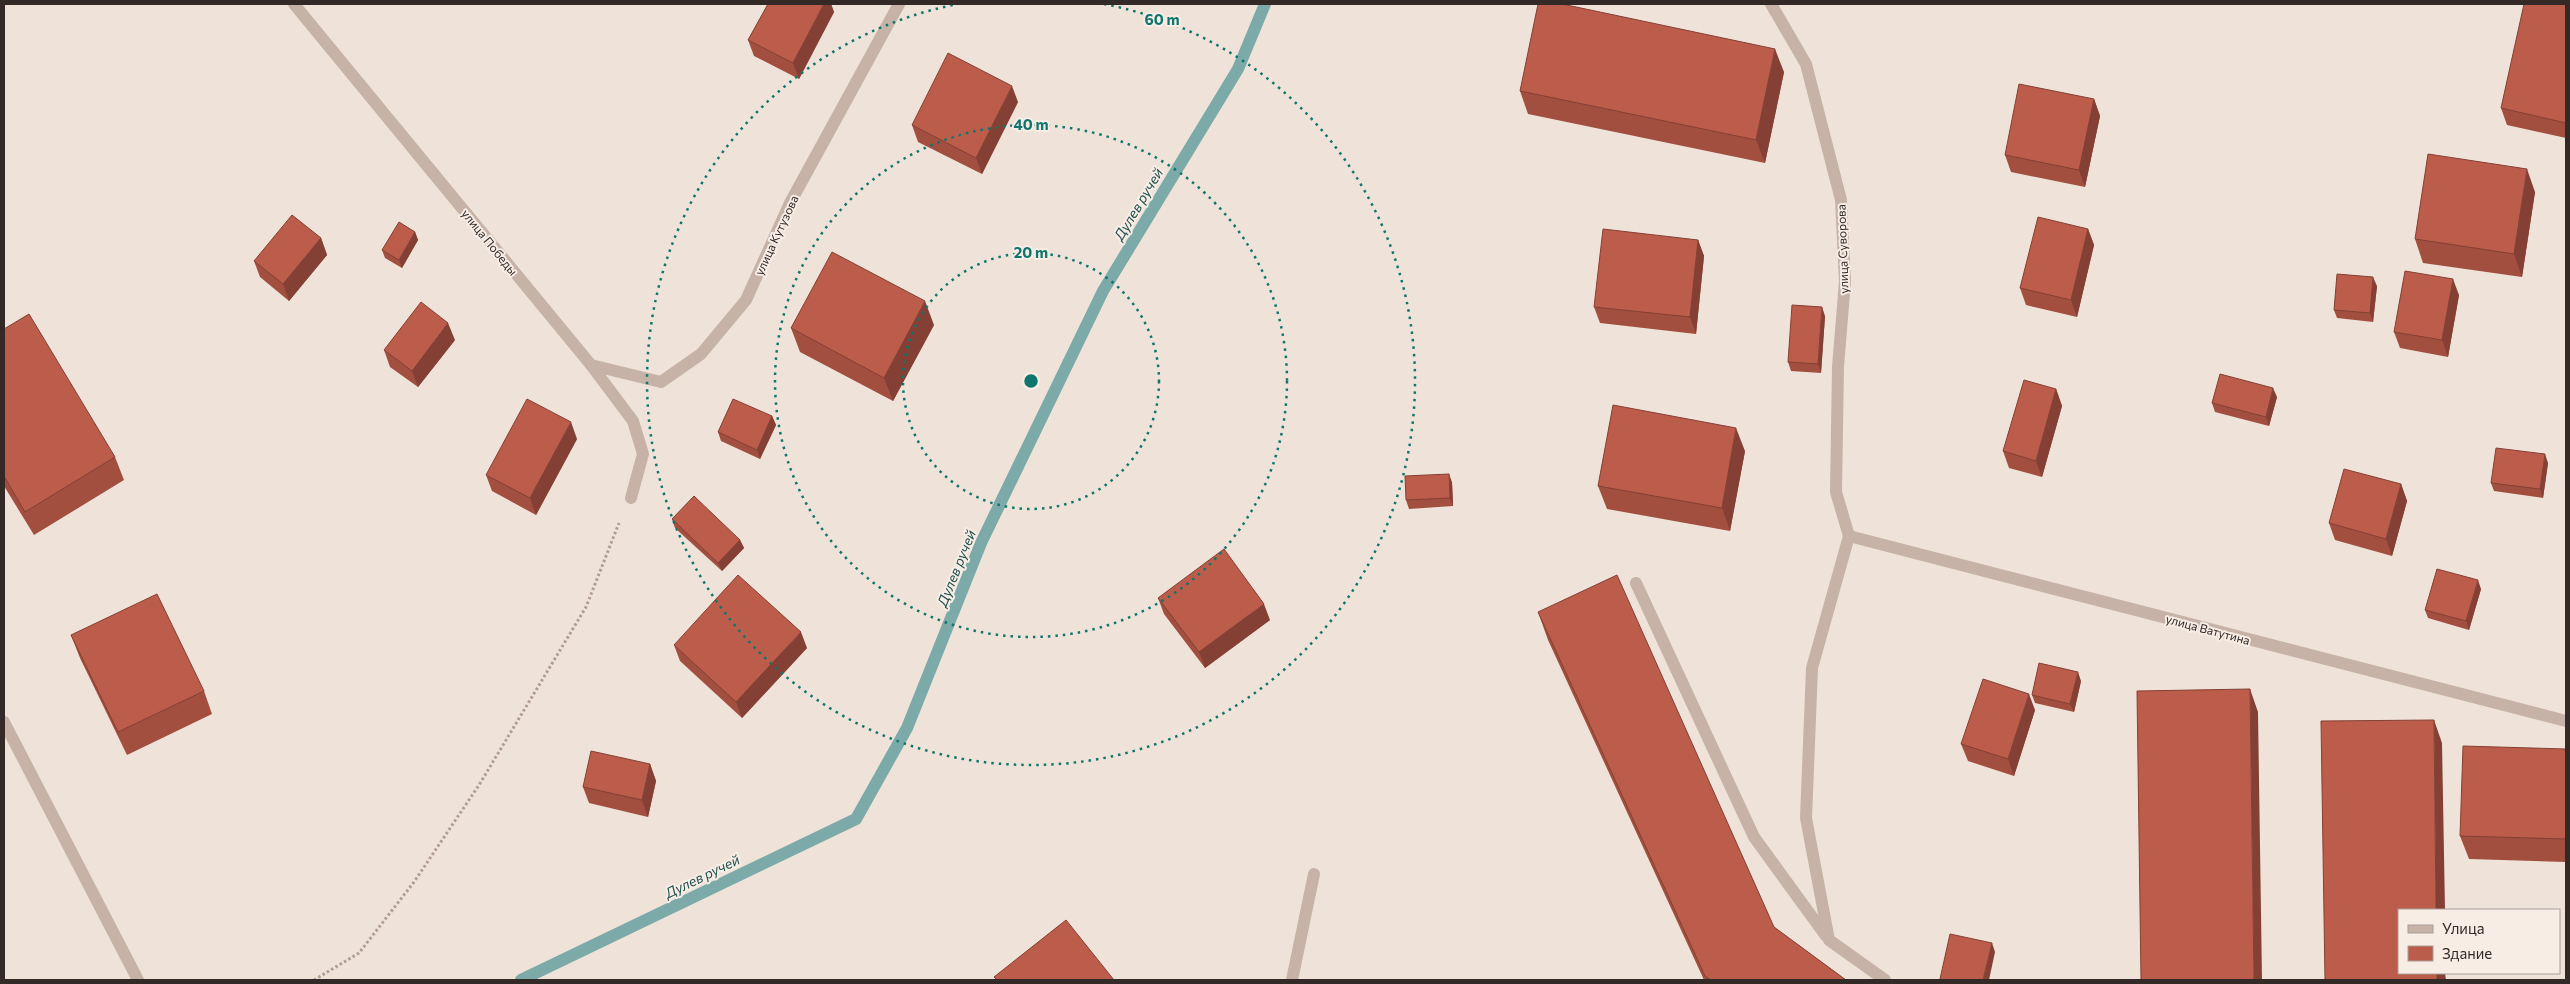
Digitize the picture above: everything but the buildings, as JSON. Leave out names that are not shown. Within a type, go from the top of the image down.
[{"type":"street","name":"улица Победы","points":[[294,4],[591,365],[633,421],[643,454],[631,498]]},
{"type":"street","name":"улица Кутузова","points":[[591,365],[662,382],[702,354],[746,300],[790,203],[899,4]]},
{"type":"street","name":"улица Суворова","points":[[1771,4],[1806,64],[1841,200],[1845,281],[1838,367],[1836,492],[1849,536]]},
{"type":"street","name":"улица Ватутина","points":[[1849,536],[2566,722]]},
{"type":"street","points":[[1829,940],[1806,818],[1812,668],[1849,536]]},
{"type":"street","points":[[1636,583],[1754,836],[1829,940],[1885,980]]},
{"type":"street","points":[[4,722],[138,980]]},
{"type":"street","points":[[1292,980],[1314,874]]},
{"type":"path","points":[[314,980],[359,953],[414,882],[473,793],[586,607],[631,498]]},
{"type":"waterway","name":"Дулев ручей","points":[[521,980],[856,819],[907,728],[981,543],[1103,291],[1238,69],[1265,4]]}]
